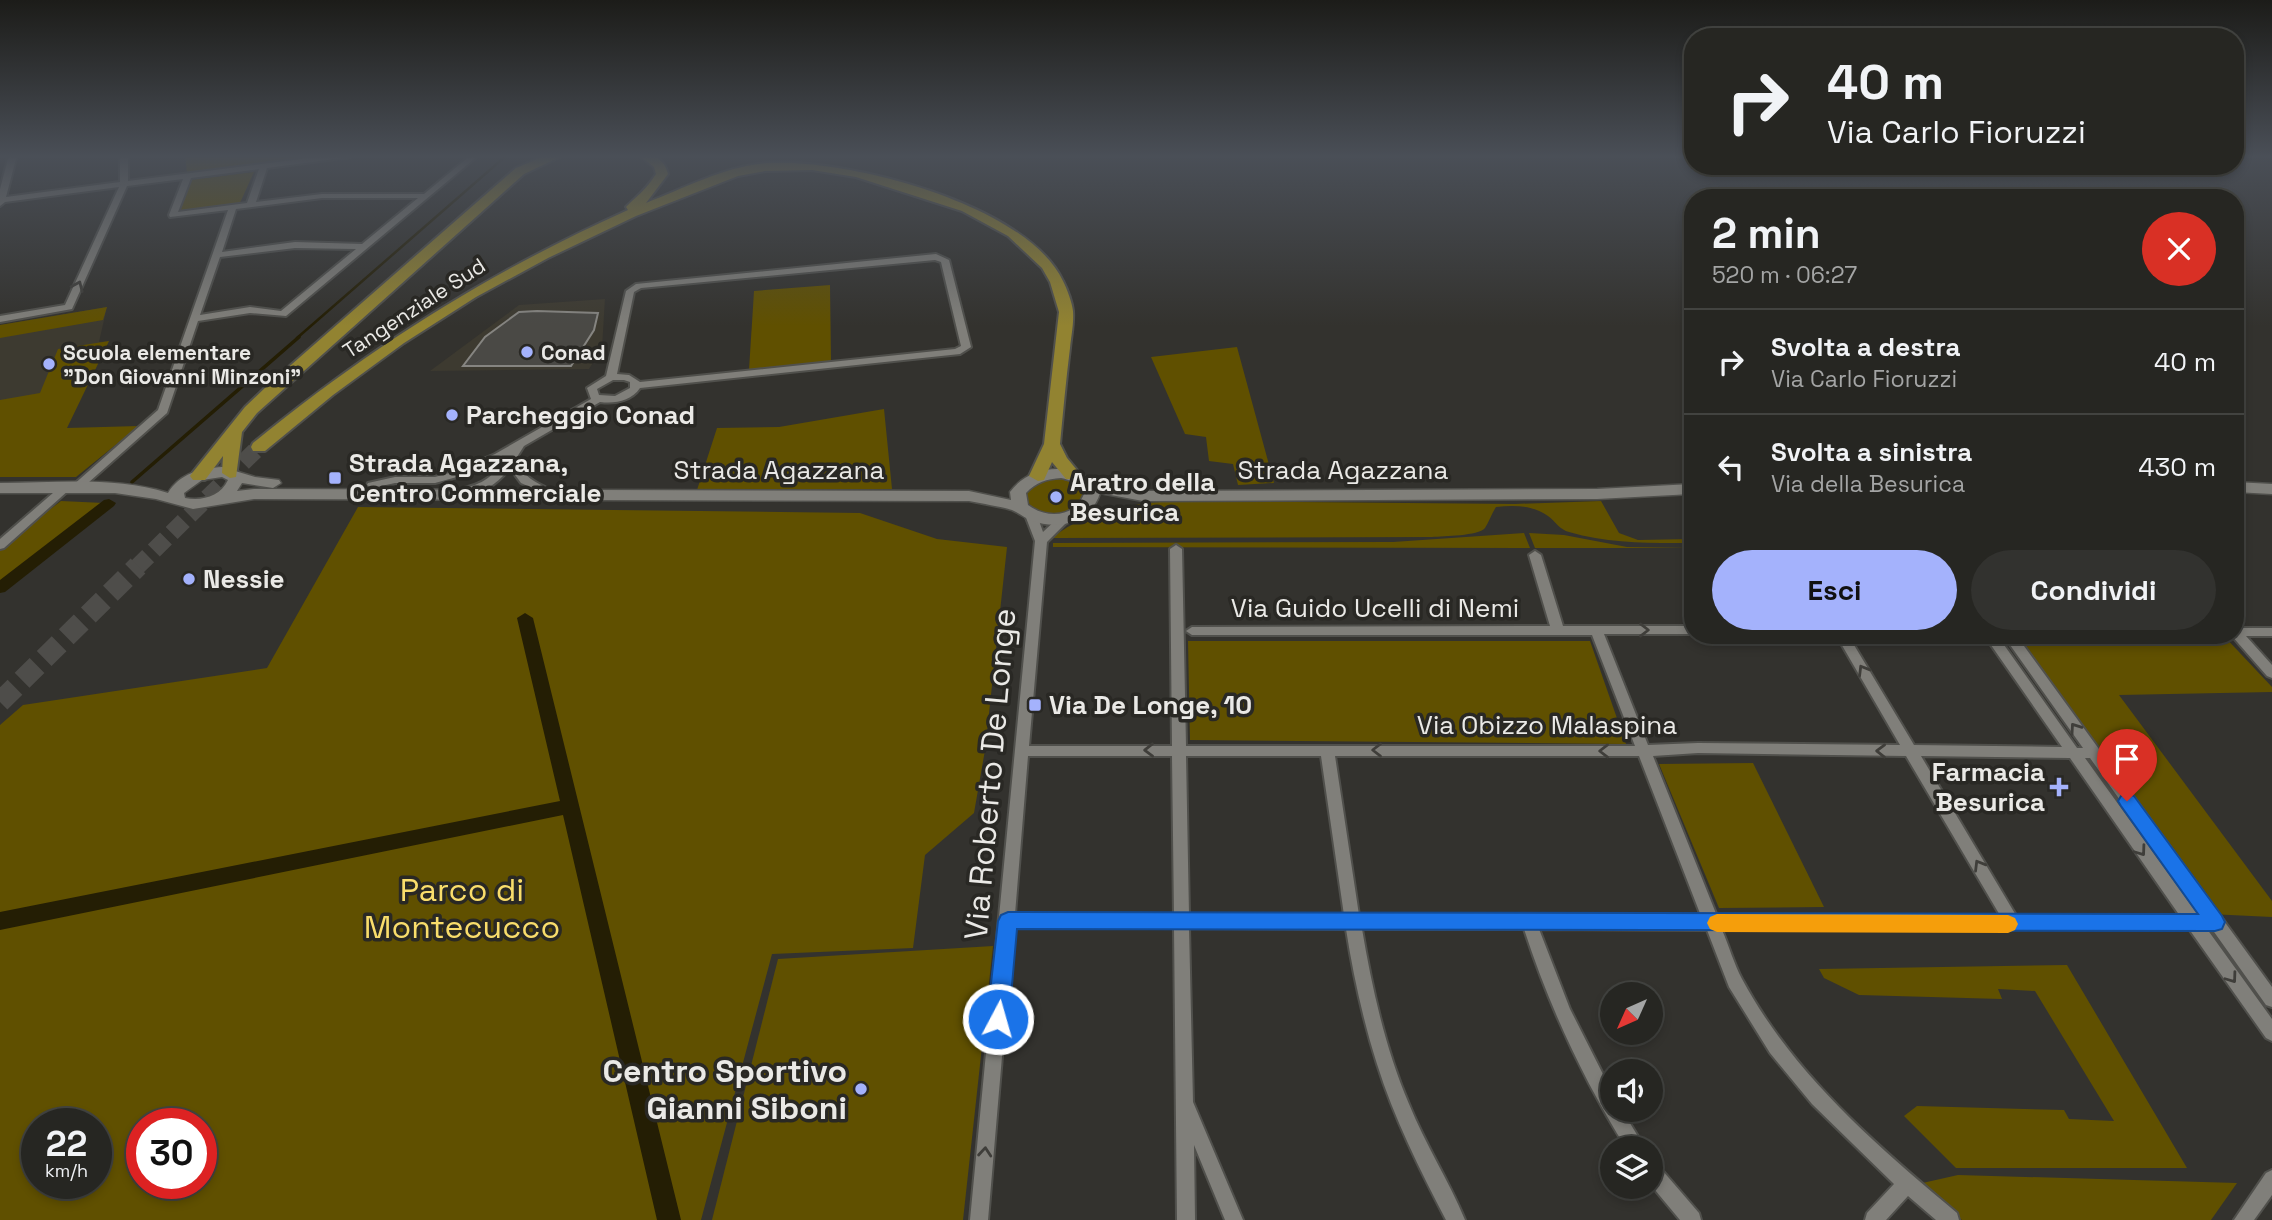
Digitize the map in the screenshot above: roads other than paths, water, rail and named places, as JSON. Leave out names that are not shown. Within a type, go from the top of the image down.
[{"type":"main road","points":[[177,501],[176,492],[196,477],[251,410],[474,212]]},
{"type":"main road","points":[[536,259],[621,212]]},
{"type":"main road","points":[[974,212],[1013,233],[1048,266],[1057,282],[1066,312],[1052,444],[1031,480],[1018,492],[1026,511]]},
{"type":"main road","name":"Tangenziale Sud","points":[[259,447],[383,350],[448,307],[536,259],[632,213]]},
{"type":"main road","points":[[216,499],[232,489],[236,479],[232,474],[234,431]]},
{"type":"main road","points":[[1052,444],[1059,460],[1072,475],[1090,487],[1093,494],[1086,509]]},
{"type":"main road","points":[[3,490],[144,490],[214,472],[263,483],[485,487],[630,494]]},
{"type":"main road","points":[[969,496],[1061,473],[1072,475]]},
{"type":"main road","name":"Strada Agazzana","points":[[1090,487],[1143,496],[1684,496]]},
{"type":"main road","name":"Strada Agazzana","points":[[1597,494],[1684,489]]},
{"type":"main road","points":[[2244,489],[2272,489]]},
{"type":"main road","points":[[144,490],[197,505],[216,499],[254,494],[630,494]]},
{"type":"main road","name":"Strada Agazzana","points":[[630,494],[969,496]]},
{"type":"main road","points":[[969,496],[1026,511],[1041,518],[1064,519],[1086,509],[1143,496]]},
{"type":"street","points":[[0,319],[69,307],[112,212]]},
{"type":"street","points":[[174,212],[173,215],[196,212]]},
{"type":"street","points":[[0,545],[163,411],[231,212]]},
{"type":"street","points":[[195,319],[250,310],[283,314],[407,212]]},
{"type":"street","points":[[216,255],[295,246],[365,247]]},
{"type":"street","points":[[611,377],[630,291],[639,286],[936,257],[945,261],[966,347],[957,352],[636,385]]},
{"type":"street","points":[[598,399],[592,394],[592,388],[611,377],[626,377],[632,379],[636,385]]},
{"type":"street","points":[[372,485],[395,480],[435,480],[460,473],[499,456],[598,399],[619,399],[631,393],[636,385]]},
{"type":"street","points":[[346,495],[386,491],[473,491],[498,478],[512,456],[539,431]]},
{"type":"street","points":[[512,456],[513,467],[520,478],[541,489]]},
{"type":"street","points":[[1026,511],[1041,541],[1064,519]]},
{"type":"street","name":"Via Roberto De Longe","points":[[979,1220],[1041,541]]},
{"type":"street","points":[[1176,549],[1186,1220]]},
{"type":"street","name":"Via Guido Ucelli di Nemi","points":[[1535,555],[1558,631]]},
{"type":"street","name":"Via Guido Ucelli di Nemi","points":[[1192,631],[1684,630]]},
{"type":"street","points":[[1596,631],[1735,982],[1776,1047],[1818,1098],[1950,1220]]},
{"type":"street","points":[[2244,632],[2272,632]]},
{"type":"street","points":[[2244,642],[2272,673]]},
{"type":"street","points":[[1847,644],[2013,924]]},
{"type":"street","points":[[1996,644],[2193,924],[2265,1013],[2272,1032]]},
{"type":"street","points":[[2015,644],[2272,1000]]},
{"type":"street","name":"Via Obizzo Malaspina","points":[[1022,751],[1642,751],[1698,748],[2092,753]]},
{"type":"street","points":[[1328,750],[1354,921],[1385,1065],[1421,1153],[1456,1220]]},
{"type":"street","points":[[1008,921],[2013,924],[2215,922]]},
{"type":"street","points":[[1529,922],[1541,959],[1577,1046],[1628,1136]]},
{"type":"street","points":[[1185,1102],[1234,1220]]},
{"type":"street","points":[[2243,1220],[2272,1179]]},
{"type":"street","points":[[1874,1220],[1907,1183]]},
{"type":"street","points":[[1663,1185],[1692,1220]]},
{"type":"waterway","points":[[297,338],[442,212]]},
{"type":"waterway","points":[[132,482],[299,337]]},
{"type":"waterway","points":[[0,588],[109,503]]},
{"type":"waterway","points":[[525,618],[570,806]]},
{"type":"waterway","points":[[0,921],[570,806]]},
{"type":"waterway","points":[[570,806],[669,1220]]},
{"type":"tunnel","points":[[136,568],[259,447]]},
{"type":"tunnel","points":[[0,702],[138,566]]},
{"type":"place","name":"Conad","points":[[527,352]]},
{"type":"place","name":"Scuola elementare \"Don Giovanni Minzoni\"","points":[[49,364]]},
{"type":"place","name":"Parcheggio Conad","points":[[452,415]]},
{"type":"place","name":"Strada Agazzana, Centro Commerciale","points":[[335,478]]},
{"type":"place","name":"Aratro della Besurica","points":[[1056,497]]},
{"type":"place","name":"Nessie","points":[[189,579]]},
{"type":"place","name":"Via De Longe, 10","points":[[1035,705]]},
{"type":"place","name":"Farmacia Besurica","points":[[2059,787]]},
{"type":"place","name":"Centro Sportivo Gianni Siboni","points":[[861,1089]]},
{"type":"park label","name":"Parco di Montecucco","points":[[462,908]]}]
